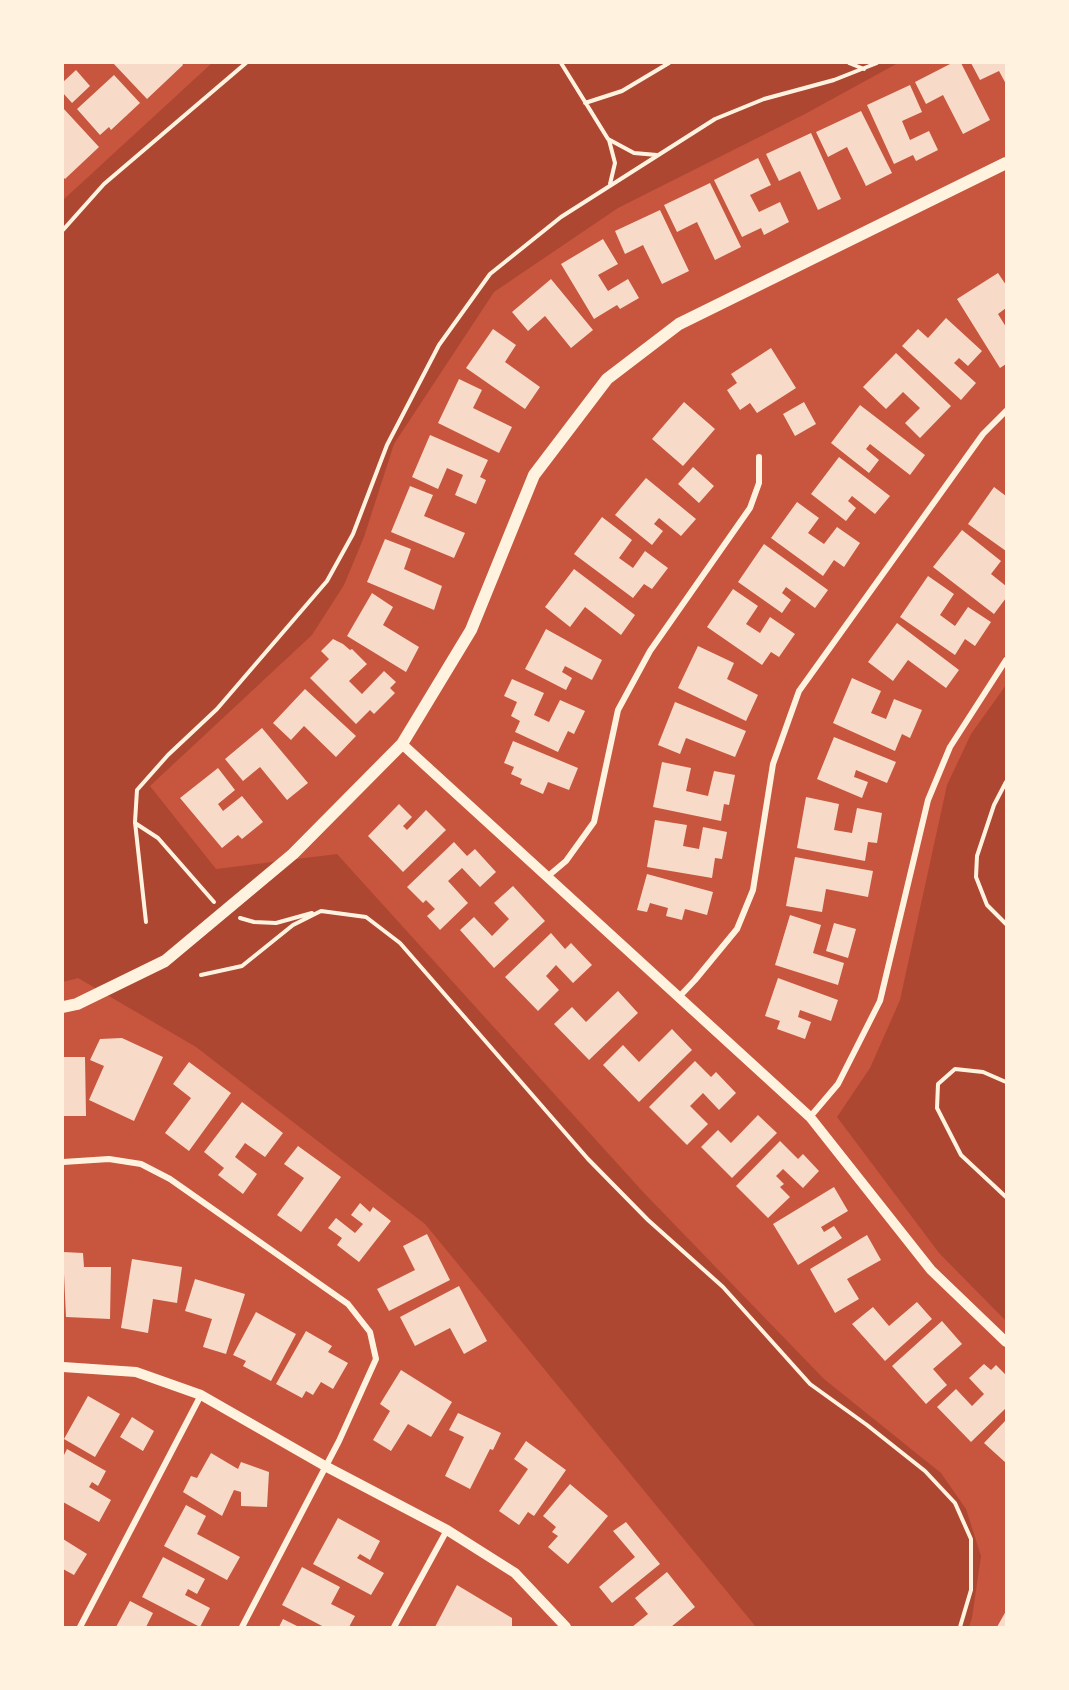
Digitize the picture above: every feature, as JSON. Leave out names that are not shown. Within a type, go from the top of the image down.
[{"type":"main road","points":[[63,1007],[77,1004],[165,961],[293,854],[402,744],[471,630],[534,475],[606,379],[679,324],[1006,163]]},
{"type":"street","points":[[678,998],[737,929],[753,891],[773,764],[799,691],[983,434],[1006,411]]},
{"type":"street","points":[[547,877],[566,861],[594,822],[618,710],[650,651],[750,507],[759,483],[759,457]]},
{"type":"street","points":[[810,1117],[838,1084],[880,1001],[928,800],[950,747],[1006,660]]},
{"type":"street","points":[[402,744],[810,1117],[931,1270],[1006,1342]]},
{"type":"street","points":[[63,1161],[110,1159],[141,1164],[170,1179],[348,1304],[370,1332],[376,1359],[326,1466],[242,1627]]},
{"type":"street","points":[[63,1367],[136,1372],[201,1395],[326,1466],[447,1530],[515,1574],[564,1626]]},
{"type":"street","points":[[80,1627],[201,1395]]},
{"type":"street","points":[[394,1627],[447,1530]]},
{"type":"path","points":[[63,230],[104,184],[246,63]]},
{"type":"path","points":[[561,63],[608,139],[615,163],[610,186]]},
{"type":"path","points":[[585,103],[622,92],[669,63]]},
{"type":"path","points":[[849,63],[864,69]]},
{"type":"path","points":[[146,922],[135,822],[137,790],[168,755],[217,709],[327,581],[353,534],[387,445],[438,345],[490,274],[561,217],[724,115],[764,99],[834,80],[878,63]]},
{"type":"path","points":[[608,139],[634,153],[658,155]]},
{"type":"path","points":[[1006,782],[994,805],[977,856],[976,877],[987,905],[1006,924]]},
{"type":"path","points":[[135,822],[158,838],[223,912],[254,922],[276,923],[321,911],[366,917],[400,943],[588,1159],[648,1220],[723,1287],[810,1384],[925,1471],[955,1503],[971,1539],[971,1590],[960,1627]]},
{"type":"path","points":[[201,975],[242,966],[293,925],[321,911]]},
{"type":"path","points":[[1006,1082],[983,1072],[955,1069],[938,1084],[937,1108],[960,1155],[1006,1197]]},
{"type":"shaded area","points":[[212,63],[898,63],[805,114],[618,208],[494,292],[394,444],[364,537],[344,585],[312,635],[150,786],[216,869],[337,854],[644,1193],[824,1379],[941,1473],[966,1509],[981,1556],[969,1627],[756,1627],[425,1224],[196,1047],[78,978],[63,982],[63,200]]},
{"type":"shaded area","points":[[1006,685],[1006,1321],[939,1253],[837,1117],[870,1068],[900,1000],[947,785],[971,734]]},
{"type":"building","points":[[113,63],[182,63],[183,65],[147,99]]},
{"type":"building","points":[[952,63],[961,63],[990,120],[963,134],[943,95],[926,104],[915,82]]},
{"type":"building","points":[[971,63],[1006,63],[1006,84],[999,71],[980,80]]},
{"type":"building","points":[[76,70],[90,86],[72,103],[63,93],[63,82]]},
{"type":"building","points":[[114,75],[140,103],[111,130],[109,127],[100,135],[77,109]]},
{"type":"building","points":[[910,85],[922,112],[902,121],[910,140],[929,131],[938,150],[916,161],[913,155],[894,164],[867,105]]},
{"type":"building","points":[[63,108],[99,147],[65,179],[63,177]]},
{"type":"building","points":[[861,111],[892,173],[866,186],[847,147],[828,157],[816,132]]},
{"type":"building","points":[[811,133],[841,199],[818,210],[800,171],[779,181],[766,154]]},
{"type":"building","points":[[758,158],[771,185],[750,195],[759,212],[780,202],[789,222],[764,235],[761,228],[742,237],[714,180]]},
{"type":"building","points":[[710,183],[741,247],[715,260],[697,222],[677,232],[664,205]]},
{"type":"building","points":[[660,210],[689,271],[662,284],[643,245],[625,254],[615,231]]},
{"type":"building","points":[[603,239],[618,264],[598,275],[608,291],[628,279],[639,298],[620,309],[617,305],[594,319],[561,264]]},
{"type":"building","points":[[998,273],[1006,285],[1006,308],[998,314],[1006,327],[1006,364],[1000,368],[957,299]]},
{"type":"building","points":[[551,279],[593,330],[571,348],[545,316],[528,331],[512,312]]},
{"type":"building","points":[[946,318],[982,351],[968,366],[959,358],[954,363],[976,383],[961,400],[902,346],[918,329],[928,338]]},
{"type":"building","points":[[493,329],[516,345],[505,362],[540,387],[525,409],[466,368]]},
{"type":"building","points":[[771,348],[796,388],[757,413],[750,403],[740,410],[727,390],[737,383],[731,374]]},
{"type":"building","points":[[896,353],[951,406],[920,438],[905,423],[920,408],[903,392],[886,409],[863,387]]},
{"type":"building","points":[[459,379],[482,390],[473,408],[512,427],[499,453],[438,423]]},
{"type":"building","points":[[684,402],[715,429],[683,466],[652,439]]},
{"type":"building","points":[[804,402],[816,424],[795,436],[783,414]]},
{"type":"building","points":[[860,405],[925,455],[910,475],[870,444],[866,449],[879,460],[869,473],[831,443]]},
{"type":"building","points":[[430,435],[488,460],[480,477],[486,480],[476,504],[455,495],[463,475],[447,468],[438,489],[412,477]]},
{"type":"building","points":[[839,457],[890,496],[875,514],[852,496],[848,501],[856,508],[846,521],[811,494]]},
{"type":"building","points":[[693,467],[714,486],[699,503],[678,484]]},
{"type":"building","points":[[646,478],[696,519],[681,536],[659,518],[654,524],[663,531],[652,545],[615,515]]},
{"type":"building","points":[[410,486],[433,495],[424,516],[465,533],[454,558],[391,532]]},
{"type":"building","points":[[994,487],[1006,496],[1006,551],[968,524]]},
{"type":"building","points":[[797,502],[819,518],[808,533],[824,544],[837,527],[860,543],[844,567],[834,560],[823,576],[771,538]]},
{"type":"building","points":[[602,517],[632,540],[619,558],[633,568],[645,551],[668,568],[652,589],[644,584],[633,598],[574,554]]},
{"type":"building","points":[[962,530],[1001,561],[991,574],[1006,586],[1006,598],[994,614],[933,567]]},
{"type":"building","points":[[385,539],[411,549],[404,569],[442,586],[434,610],[367,582]]},
{"type":"building","points":[[764,544],[828,590],[815,608],[786,587],[782,593],[791,600],[782,613],[738,582]]},
{"type":"building","points":[[574,569],[635,615],[621,635],[585,607],[570,627],[545,607]]},
{"type":"building","points":[[928,576],[954,594],[940,615],[955,626],[968,607],[991,622],[975,646],[965,639],[955,655],[900,617]]},
{"type":"building","points":[[733,589],[758,606],[746,624],[760,633],[770,617],[795,634],[779,657],[771,652],[762,665],[707,627]]},
{"type":"building","points":[[372,593],[393,607],[383,625],[419,647],[406,672],[347,636]]},
{"type":"building","points":[[897,623],[959,670],[946,688],[908,660],[893,681],[868,662]]},
{"type":"building","points":[[546,629],[602,660],[592,680],[565,666],[562,672],[572,678],[566,690],[525,669]]},
{"type":"building","points":[[333,639],[350,650],[352,649],[367,664],[349,681],[362,694],[384,671],[396,682],[390,688],[395,693],[374,714],[370,710],[356,724],[310,678],[329,659],[321,651]]},
{"type":"building","points":[[698,646],[734,663],[727,679],[758,695],[746,721],[678,688]]},
{"type":"building","points":[[852,678],[881,691],[871,713],[886,719],[894,699],[922,710],[910,738],[902,734],[895,751],[833,723]]},
{"type":"building","points":[[512,679],[544,693],[534,715],[549,722],[560,700],[585,711],[574,734],[568,731],[558,752],[515,732],[520,721],[511,716],[517,702],[504,696]]},
{"type":"building","points":[[305,689],[356,736],[336,757],[304,726],[291,740],[273,723]]},
{"type":"building","points":[[675,702],[746,731],[735,757],[686,738],[680,754],[658,745]]},
{"type":"building","points":[[262,728],[308,783],[287,800],[260,767],[243,781],[225,759]]},
{"type":"building","points":[[834,737],[896,762],[887,783],[856,770],[854,777],[868,782],[862,798],[817,779]]},
{"type":"building","points":[[513,741],[578,768],[569,790],[548,782],[543,794],[520,784],[522,779],[511,774],[514,767],[504,763]]},
{"type":"building","points":[[662,762],[691,768],[686,791],[708,796],[714,771],[735,775],[729,805],[724,804],[721,821],[653,807]]},
{"type":"building","points":[[218,768],[235,790],[218,804],[223,811],[242,796],[263,822],[242,839],[238,835],[222,848],[180,798]]},
{"type":"building","points":[[806,797],[839,804],[834,830],[852,833],[857,808],[882,813],[877,843],[868,842],[865,861],[797,848]]},
{"type":"building","points":[[399,804],[412,817],[403,826],[407,830],[426,810],[446,830],[403,872],[368,836]]},
{"type":"building","points":[[655,820],[687,825],[683,846],[699,849],[703,827],[727,832],[722,859],[715,858],[712,878],[647,867]]},
{"type":"building","points":[[454,842],[467,856],[475,849],[496,872],[480,887],[462,868],[448,881],[468,903],[440,930],[427,916],[435,909],[426,900],[423,903],[407,887]]},
{"type":"building","points":[[795,857],[873,871],[868,897],[826,889],[822,912],[786,906]]},
{"type":"building","points":[[647,874],[713,892],[707,915],[685,909],[682,920],[666,916],[668,908],[650,903],[647,912],[637,910]]},
{"type":"building","points":[[513,886],[545,921],[494,968],[460,930],[474,917],[492,936],[509,919],[494,903]]},
{"type":"building","points":[[790,915],[821,925],[813,953],[844,963],[838,985],[775,965]]},
{"type":"building","points":[[834,923],[856,929],[848,958],[826,951]]},
{"type":"building","points":[[551,933],[565,949],[571,943],[592,965],[573,983],[556,965],[546,976],[559,990],[538,1011],[505,977]]},
{"type":"building","points":[[778,978],[838,1000],[831,1021],[800,1010],[798,1017],[811,1022],[805,1039],[777,1029],[780,1021],[765,1016]]},
{"type":"building","points":[[618,991],[638,1013],[589,1060],[554,1024],[572,1007],[586,1022]]},
{"type":"building","points":[[672,1029],[692,1050],[639,1102],[603,1065],[623,1045],[639,1062]]},
{"type":"building","points":[[122,1038],[163,1057],[134,1121],[89,1100],[104,1066],[90,1060],[100,1039]]},
{"type":"building","points":[[63,1057],[85,1057],[86,1116],[63,1116]]},
{"type":"building","points":[[695,1061],[711,1077],[716,1072],[736,1093],[719,1110],[703,1093],[690,1106],[708,1124],[687,1145],[649,1107]]},
{"type":"building","points":[[189,1062],[231,1093],[189,1151],[165,1133],[191,1098],[173,1084]]},
{"type":"building","points":[[242,1102],[283,1133],[265,1157],[245,1143],[235,1157],[257,1174],[243,1194],[218,1175],[224,1168],[204,1152]]},
{"type":"building","points":[[758,1115],[777,1133],[732,1178],[701,1147],[718,1130],[731,1143]]},
{"type":"building","points":[[780,1141],[798,1159],[803,1154],[819,1171],[803,1188],[783,1169],[776,1176],[784,1184],[780,1187],[790,1197],[768,1218],[736,1186]]},
{"type":"building","points":[[298,1146],[341,1177],[301,1232],[277,1215],[304,1178],[284,1164]]},
{"type":"building","points":[[834,1187],[848,1211],[821,1227],[824,1232],[834,1226],[842,1238],[798,1265],[773,1224]]},
{"type":"building","points":[[360,1203],[370,1212],[373,1207],[391,1221],[359,1262],[337,1245],[342,1238],[328,1228],[336,1218],[355,1233],[363,1224],[351,1215]]},
{"type":"building","points":[[427,1234],[450,1280],[389,1311],[377,1289],[415,1270],[403,1246]]},
{"type":"building","points":[[867,1235],[881,1260],[847,1279],[859,1299],[835,1313],[810,1269]]},
{"type":"building","points":[[63,1252],[83,1253],[84,1267],[111,1267],[110,1319],[66,1317]]},
{"type":"building","points":[[132,1259],[182,1267],[177,1303],[153,1299],[148,1333],[121,1328]]},
{"type":"building","points":[[195,1279],[245,1294],[226,1354],[203,1347],[212,1319],[185,1311]]},
{"type":"building","points":[[459,1286],[487,1341],[464,1354],[450,1328],[415,1346],[400,1317]]},
{"type":"building","points":[[917,1302],[932,1319],[885,1361],[852,1324],[873,1307],[889,1326]]},
{"type":"building","points":[[256,1312],[296,1334],[271,1381],[243,1366],[246,1361],[233,1355]]},
{"type":"building","points":[[942,1321],[962,1344],[933,1369],[947,1385],[926,1404],[892,1366]]},
{"type":"building","points":[[306,1331],[332,1346],[328,1352],[348,1363],[333,1389],[321,1382],[313,1395],[306,1391],[302,1398],[276,1384]]},
{"type":"building","points":[[984,1364],[991,1370],[996,1365],[1006,1375],[1006,1408],[971,1442],[937,1407],[956,1389],[972,1406],[984,1394],[969,1378]]},
{"type":"building","points":[[401,1370],[452,1402],[431,1437],[408,1424],[391,1451],[373,1440],[390,1411],[380,1404]]},
{"type":"building","points":[[88,1396],[120,1414],[95,1457],[64,1439]]},
{"type":"building","points":[[458,1413],[501,1433],[493,1450],[490,1449],[470,1489],[445,1476],[464,1437],[449,1430]]},
{"type":"building","points":[[132,1417],[154,1431],[143,1451],[120,1437]]},
{"type":"building","points":[[1006,1420],[1006,1463],[984,1443]]},
{"type":"building","points":[[526,1441],[566,1470],[534,1516],[528,1512],[519,1525],[499,1511],[528,1469],[514,1459]]},
{"type":"building","points":[[67,1449],[106,1471],[98,1486],[92,1482],[89,1487],[111,1500],[99,1522],[63,1502],[63,1457]]},
{"type":"building","points":[[211,1453],[238,1469],[241,1462],[269,1472],[267,1507],[241,1506],[241,1492],[234,1490],[222,1516],[183,1492],[191,1476],[197,1478]]},
{"type":"building","points":[[570,1484],[608,1516],[568,1564],[548,1547],[558,1536],[552,1532],[556,1527],[543,1516]]},
{"type":"building","points":[[186,1505],[206,1516],[197,1534],[240,1557],[227,1580],[164,1546]]},
{"type":"building","points":[[338,1518],[380,1541],[370,1560],[360,1554],[357,1558],[384,1573],[371,1595],[313,1564]]},
{"type":"building","points":[[626,1522],[660,1564],[612,1603],[599,1587],[635,1557],[613,1531]]},
{"type":"building","points":[[63,1539],[87,1554],[74,1575],[63,1569]]},
{"type":"building","points":[[163,1557],[205,1579],[197,1594],[188,1589],[185,1595],[210,1608],[200,1627],[142,1597]]},
{"type":"building","points":[[302,1567],[340,1587],[331,1604],[355,1616],[349,1627],[324,1627],[282,1605]]},
{"type":"building","points":[[667,1572],[695,1607],[671,1627],[632,1627],[648,1614],[635,1598]]},
{"type":"building","points":[[457,1585],[512,1618],[512,1627],[435,1627]]},
{"type":"building","points":[[130,1601],[153,1613],[146,1627],[116,1627]]},
{"type":"building","points":[[1006,1611],[1006,1627],[997,1627]]},
{"type":"building","points":[[283,1619],[299,1627],[279,1627]]}]
